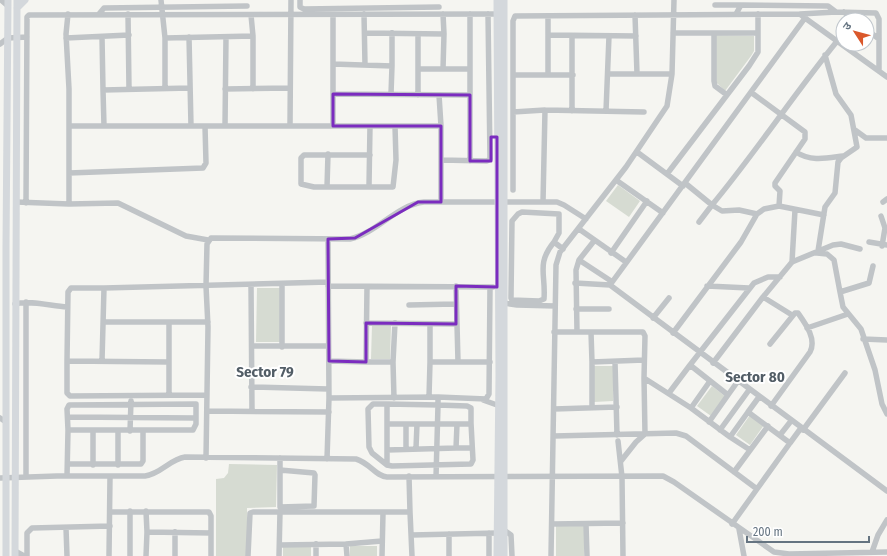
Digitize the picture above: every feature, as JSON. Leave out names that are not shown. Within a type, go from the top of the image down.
[{"type":"main road","points":[[15,553],[16,38],[17,4],[24,0]]},
{"type":"main road","points":[[497,556],[500,531],[504,302],[500,203],[494,137],[497,14],[502,0]]},
{"type":"main road","points":[[500,478],[494,287],[503,165],[502,0]]},
{"type":"main road","points":[[6,556],[3,478],[3,135],[8,38],[8,3]]},
{"type":"main road","points":[[489,35],[497,36]]},
{"type":"main road","points":[[3,135],[16,134]]},
{"type":"main road","points":[[3,203],[16,202]]},
{"type":"main road","points":[[500,531],[504,556]]},
{"type":"street","points":[[1,0],[8,3]]},
{"type":"street","points":[[161,0],[165,38],[165,88]]},
{"type":"street","points":[[290,126],[291,0]]},
{"type":"street","points":[[300,0],[300,7],[304,9],[439,7]]},
{"type":"street","points":[[551,556],[554,436],[554,332],[557,258],[637,152],[667,106],[672,74],[674,0]]},
{"type":"street","points":[[715,5],[785,3],[828,6],[836,12]]},
{"type":"street","points":[[736,14],[741,5]]},
{"type":"street","points":[[99,14],[104,8],[247,6]]},
{"type":"street","points":[[425,7],[425,14]]},
{"type":"street","points":[[513,190],[513,21],[515,16],[800,14],[835,12]]},
{"type":"street","points":[[68,14],[66,38],[69,126],[69,204]]},
{"type":"street","points":[[128,14],[129,89]]},
{"type":"street","points":[[364,14],[365,65]]},
{"type":"street","points":[[443,14],[443,69]]},
{"type":"street","points":[[470,14],[470,161]]},
{"type":"street","points":[[441,160],[487,161],[490,159],[494,137],[488,14]]},
{"type":"street","points":[[26,203],[27,17],[29,15],[497,14]]},
{"type":"street","points":[[667,174],[758,52],[758,14]]},
{"type":"street","points":[[800,14],[835,38]]},
{"type":"street","points":[[251,15],[253,36],[253,88]]},
{"type":"street","points":[[333,15],[333,126]]},
{"type":"street","points":[[635,15],[637,74]]},
{"type":"street","points":[[875,15],[878,15],[880,20],[879,71]]},
{"type":"street","points":[[548,16],[548,75]]},
{"type":"street","points":[[610,283],[752,93],[805,18]]},
{"type":"street","points":[[365,33],[444,34]]},
{"type":"street","points":[[391,94],[392,33]]},
{"type":"street","points":[[673,33],[758,33]]},
{"type":"street","points":[[714,33],[715,86],[727,95]]},
{"type":"street","points":[[418,34],[418,95]]},
{"type":"street","points":[[66,38],[129,35]]},
{"type":"street","points":[[548,35],[636,36]]},
{"type":"street","points":[[102,36],[104,126]]},
{"type":"street","points":[[165,38],[253,36]]},
{"type":"street","points":[[572,36],[572,111]]},
{"type":"street","points":[[606,111],[609,74],[609,36]]},
{"type":"street","points":[[875,36],[879,39]]},
{"type":"street","points":[[0,44],[8,38],[27,37]]},
{"type":"street","points":[[189,37],[191,126]]},
{"type":"street","points":[[225,126],[226,37]]},
{"type":"street","points":[[503,44],[514,44]]},
{"type":"street","points":[[698,222],[736,176],[779,114],[835,44]]},
{"type":"street","points":[[854,52],[887,77]]},
{"type":"street","points":[[815,252],[826,205],[835,195],[838,162],[843,156],[857,147],[851,115],[836,94],[826,55]]},
{"type":"street","points":[[333,64],[392,66]]},
{"type":"street","points":[[418,69],[470,69]]},
{"type":"street","points":[[609,74],[672,74]]},
{"type":"street","points":[[514,75],[573,75]]},
{"type":"street","points":[[103,90],[190,88]]},
{"type":"street","points":[[225,89],[290,88]]},
{"type":"street","points":[[752,93],[806,134],[806,139],[775,183],[775,186],[780,191],[779,206]]},
{"type":"street","points":[[333,94],[470,95]]},
{"type":"street","points":[[438,95],[441,126],[441,202]]},
{"type":"street","points":[[17,99],[27,100]]},
{"type":"street","points":[[513,112],[545,110],[644,112]]},
{"type":"street","points":[[544,202],[545,110]]},
{"type":"street","points":[[69,126],[441,126]]},
{"type":"street","points":[[69,173],[203,168],[206,163],[205,126]]},
{"type":"street","points":[[369,186],[370,126]]},
{"type":"street","points":[[370,155],[304,155],[301,158],[302,184],[304,186],[327,187],[392,187],[396,160],[395,126]]},
{"type":"street","points":[[855,130],[866,138],[887,138]]},
{"type":"street","points":[[637,152],[722,212],[739,210],[757,214]]},
{"type":"street","points":[[796,152],[805,158],[811,159],[843,156]]},
{"type":"street","points":[[327,187],[328,154]]},
{"type":"street","points":[[503,165],[513,165]]},
{"type":"street","points":[[616,180],[663,213]]},
{"type":"street","points":[[611,253],[647,201]]},
{"type":"street","points":[[16,202],[69,204],[118,203],[186,236],[208,240],[215,237],[355,238],[412,204],[424,202],[557,202],[586,219]]},
{"type":"street","points":[[673,333],[741,242],[757,214],[764,209],[779,206],[824,215]]},
{"type":"street","points":[[792,262],[795,210]]},
{"type":"street","points":[[522,212],[557,212],[560,215],[560,227],[554,242],[546,252],[543,259],[544,299],[540,302],[514,301],[511,298],[512,221],[514,217],[522,212]]},
{"type":"street","points":[[869,242],[885,245],[885,228],[881,216]]},
{"type":"street","points":[[579,230],[626,262]]},
{"type":"street","points":[[327,459],[329,398],[328,239]]},
{"type":"street","points":[[206,458],[208,322],[206,286],[208,240]]},
{"type":"street","points":[[577,332],[575,283],[580,260],[594,241]]},
{"type":"street","points":[[554,242],[563,250]]},
{"type":"street","points":[[713,363],[763,297],[792,262],[815,252],[841,244],[860,249]]},
{"type":"street","points":[[815,252],[824,253],[834,260],[843,307],[858,324],[875,370],[882,404],[887,414]]},
{"type":"street","points":[[580,260],[653,318],[887,491]]},
{"type":"street","points":[[840,292],[869,283],[873,266]]},
{"type":"street","points":[[669,394],[699,352],[749,288],[762,279],[780,277]]},
{"type":"street","points":[[575,283],[610,283]]},
{"type":"street","points":[[282,284],[282,347]]},
{"type":"street","points":[[207,395],[68,395],[67,307],[69,289],[282,284],[328,284],[367,287],[494,287],[489,394],[488,397],[483,400]]},
{"type":"street","points":[[251,285],[253,346],[251,387],[252,411]]},
{"type":"street","points":[[456,286],[455,304],[458,362]]},
{"type":"street","points":[[707,286],[749,288]]},
{"type":"street","points":[[366,362],[367,287]]},
{"type":"street","points":[[102,361],[104,288]]},
{"type":"street","points":[[763,297],[792,315]]},
{"type":"street","points":[[653,318],[669,298]]},
{"type":"street","points":[[15,304],[26,302],[39,305],[67,307]]},
{"type":"street","points":[[26,302],[26,477]]},
{"type":"street","points":[[504,302],[517,305],[555,306]]},
{"type":"street","points":[[409,305],[455,304]]},
{"type":"street","points":[[576,309],[609,309]]},
{"type":"street","points":[[770,344],[792,315],[798,313],[807,328],[812,341],[812,348],[771,406]]},
{"type":"street","points":[[807,328],[848,314]]},
{"type":"street","points":[[104,322],[208,322]]},
{"type":"street","points":[[169,323],[169,395]]},
{"type":"street","points":[[366,323],[430,325],[456,324]]},
{"type":"street","points":[[394,398],[393,362],[395,323]]},
{"type":"street","points":[[429,397],[430,325]]},
{"type":"street","points":[[554,332],[643,332],[645,336],[645,434],[636,442],[621,461]]},
{"type":"street","points":[[591,332],[592,408]]},
{"type":"street","points":[[863,338],[887,340]]},
{"type":"street","points":[[253,346],[328,346]]},
{"type":"street","points":[[592,362],[644,360]]},
{"type":"street","points":[[67,361],[168,362]]},
{"type":"street","points":[[329,361],[393,362]]},
{"type":"street","points":[[430,362],[490,362]]},
{"type":"street","points":[[615,362],[618,438],[622,477],[623,556]]},
{"type":"street","points":[[690,365],[728,395]]},
{"type":"street","points":[[732,524],[790,443],[845,373]]},
{"type":"street","points":[[644,378],[691,408],[750,450]]},
{"type":"street","points":[[691,408],[710,381]]},
{"type":"street","points":[[710,422],[738,381]]},
{"type":"street","points":[[251,387],[328,389]]},
{"type":"street","points":[[720,430],[750,390]]},
{"type":"street","points":[[130,431],[131,396]]},
{"type":"street","points":[[329,398],[438,397],[483,400],[497,405]]},
{"type":"street","points":[[436,477],[438,397]]},
{"type":"street","points":[[730,437],[759,397]]},
{"type":"street","points":[[67,476],[67,408],[69,405],[196,404],[196,427],[193,430],[68,430]]},
{"type":"street","points":[[373,404],[438,404],[469,406],[471,410],[471,464],[392,466],[372,453],[369,447],[368,409],[373,404]]},
{"type":"street","points":[[387,404],[387,464]]},
{"type":"street","points":[[554,409],[617,407]]},
{"type":"street","points":[[207,411],[328,412]]},
{"type":"street","points":[[748,412],[790,443]]},
{"type":"street","points":[[68,417],[196,418]]},
{"type":"street","points":[[780,435],[791,421]]},
{"type":"street","points":[[387,424],[471,423]]},
{"type":"street","points":[[406,424],[406,449]]},
{"type":"street","points":[[416,448],[417,424]]},
{"type":"street","points":[[456,448],[457,424]]},
{"type":"street","points":[[734,472],[768,426]]},
{"type":"street","points":[[92,465],[93,431]]},
{"type":"street","points":[[118,431],[118,465]]},
{"type":"street","points":[[68,464],[139,465],[142,463],[143,431]]},
{"type":"street","points":[[554,436],[618,438],[645,434],[682,434],[757,489]]},
{"type":"street","points":[[387,450],[416,448],[472,448]]},
{"type":"street","points":[[3,478],[150,475],[179,458],[356,459],[364,461],[382,477],[409,476],[500,478],[658,476],[668,478],[765,548],[774,552],[781,554],[872,552],[886,554]]},
{"type":"street","points":[[280,458],[280,470],[280,507],[314,506],[314,473],[280,470]]},
{"type":"street","points":[[409,476],[412,556]]},
{"type":"street","points":[[109,556],[110,477]]},
{"type":"street","points":[[130,511],[130,556]]},
{"type":"street","points":[[146,511],[146,556]]},
{"type":"street","points":[[110,512],[209,512],[211,516],[211,556]]},
{"type":"street","points":[[248,556],[250,514],[253,512],[410,512]]},
{"type":"street","points":[[280,512],[280,556]]},
{"type":"street","points":[[382,556],[383,513]]},
{"type":"street","points":[[872,552],[878,534],[887,520]]},
{"type":"street","points":[[552,524],[623,523]]},
{"type":"street","points":[[586,524],[587,556]]},
{"type":"street","points":[[15,553],[25,556],[26,533],[29,528],[110,526]]},
{"type":"street","points":[[66,528],[67,556]]},
{"type":"street","points":[[739,529],[744,556]]},
{"type":"street","points":[[412,535],[489,533],[500,531],[511,535],[512,556]]},
{"type":"street","points":[[147,532],[211,532]]},
{"type":"street","points":[[175,556],[176,532]]},
{"type":"street","points":[[489,533],[489,556]]},
{"type":"street","points":[[449,534],[449,556]]},
{"type":"street","points":[[280,544],[346,544],[382,541]]},
{"type":"street","points":[[316,544],[316,556]]},
{"type":"street","points":[[346,544],[346,556]]},
{"type":"highlighted area","points":[[333,94],[470,95],[470,161],[491,161],[491,137],[497,137],[497,287],[456,286],[456,324],[366,323],[366,362],[329,361],[328,239],[355,238],[418,202],[441,202],[441,126],[333,126]]},
{"type":"shaded area","points":[[716,35],[754,36],[754,51],[725,91],[715,81]]},
{"type":"shaded area","points":[[618,185],[640,201],[629,217],[606,201]]},
{"type":"shaded area","points":[[257,288],[281,288],[280,342],[256,342]]},
{"type":"shaded area","points":[[372,325],[391,326],[390,359],[371,359]]},
{"type":"shaded area","points":[[594,366],[613,366],[613,401],[594,402]]},
{"type":"shaded area","points":[[712,386],[726,397],[711,416],[697,406]]},
{"type":"shaded area","points":[[750,415],[764,425],[750,445],[736,435]]},
{"type":"shaded area","points":[[229,464],[277,465],[276,507],[247,508],[247,556],[216,556],[216,479],[224,478],[228,473]]},
{"type":"shaded area","points":[[556,525],[584,525],[584,556],[556,556]]},
{"type":"shaded area","points":[[283,546],[311,546],[311,556],[283,556]]},
{"type":"shaded area","points":[[350,546],[377,546],[377,556],[350,556]]},
{"type":"district","name":"Sector 79","points":[[265,372]]},
{"type":"district","name":"Sector 80","points":[[755,377]]}]
